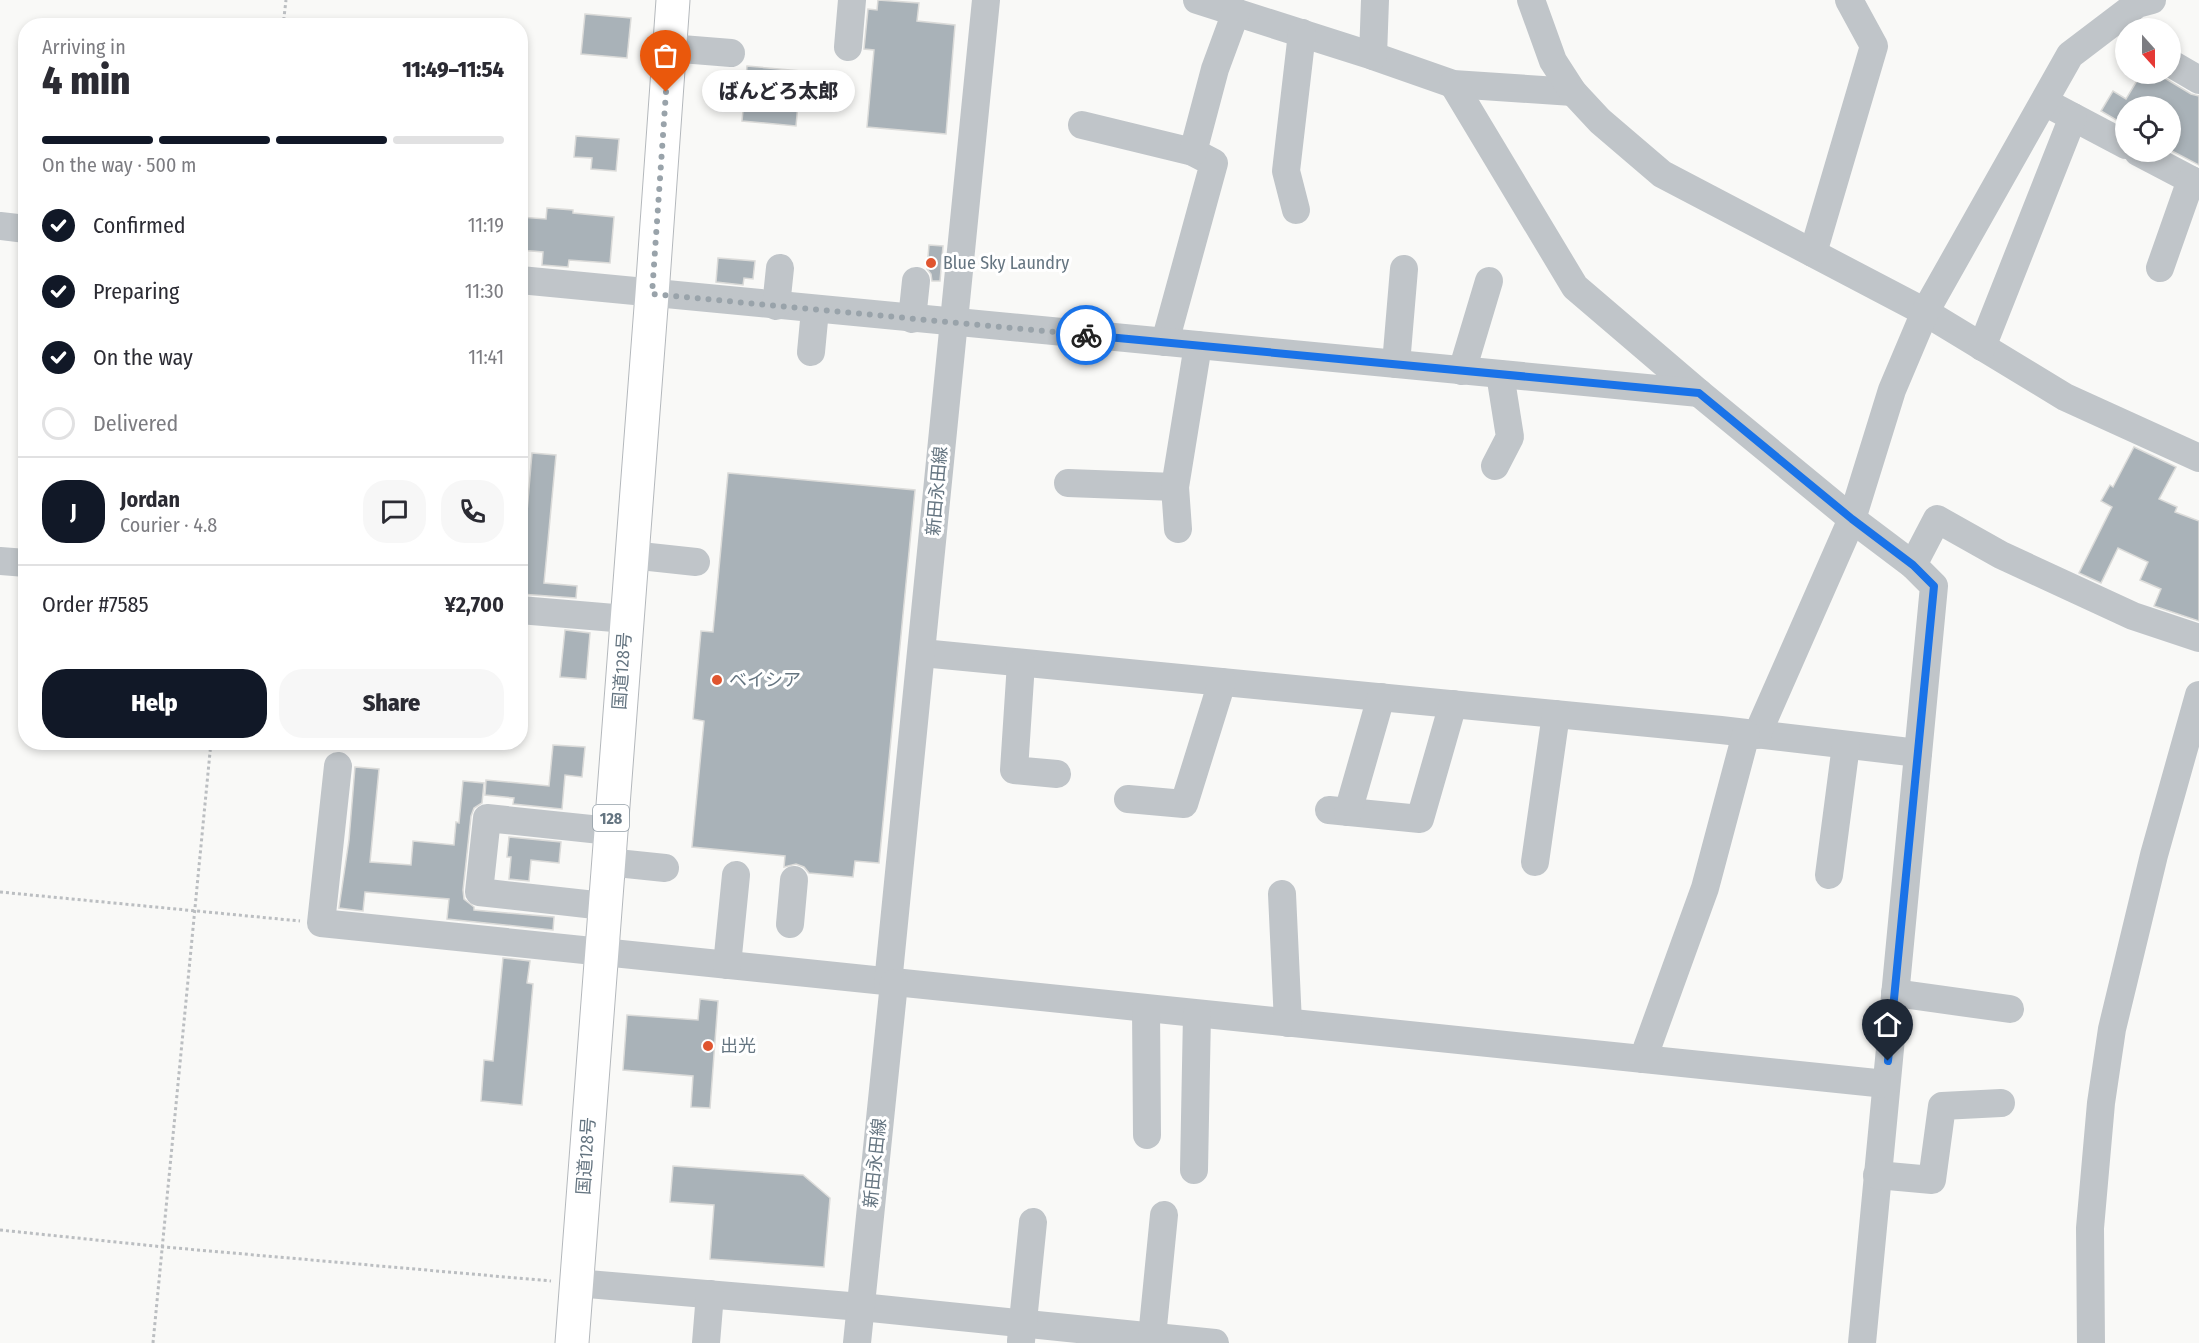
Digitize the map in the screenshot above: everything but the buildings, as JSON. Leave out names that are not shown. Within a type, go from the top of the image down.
[{"type":"highway","name":"国道128号","points":[[572,1343],[608,846],[652,294],[672,0]]},
{"type":"street","points":[[848,47],[852,0]]},
{"type":"street","name":"新田永田線","points":[[857,1343],[952,323],[986,0]]},
{"type":"street","points":[[1197,0],[1453,84],[1573,92]]},
{"type":"street","points":[[1373,56],[1375,0]]},
{"type":"street","points":[[1531,0],[1553,61],[1573,92],[1599,121],[1662,174],[1925,312],[2066,397],[2199,458]]},
{"type":"street","points":[[1813,253],[1874,46],[1849,0]]},
{"type":"street","points":[[2127,18],[2140,1]]},
{"type":"street","points":[[1193,152],[1215,69],[1236,12]]},
{"type":"street","points":[[1643,1059],[1705,888],[1751,734],[1852,519],[1892,390],[1925,312],[2070,55],[2115,32]]},
{"type":"street","points":[[1296,210],[1286,171],[1302,33]]},
{"type":"street","points":[[669,48],[730,53]]},
{"type":"street","points":[[2181,69],[2199,80]]},
{"type":"street","points":[[1453,84],[1575,287],[1852,519],[1913,565],[1934,586],[1862,1343]]},
{"type":"street","points":[[2043,101],[2115,139]]},
{"type":"street","points":[[1982,347],[2073,117]]},
{"type":"street","points":[[1082,125],[1193,152],[1214,163],[1165,342]]},
{"type":"street","points":[[2157,162],[2195,182],[2160,268]]},
{"type":"street","points":[[0,226],[18,228]]},
{"type":"street","points":[[776,306],[780,268]]},
{"type":"street","points":[[1396,364],[1404,269]]},
{"type":"street","points":[[528,281],[1699,393]]},
{"type":"street","points":[[912,319],[916,281]]},
{"type":"street","points":[[1462,370],[1489,281]]},
{"type":"street","points":[[811,352],[815,310]]},
{"type":"street","points":[[1178,529],[1175,487],[1198,345]]},
{"type":"street","points":[[1495,466],[1510,436],[1500,374]]},
{"type":"street","points":[[1068,483],[1175,487]]},
{"type":"street","points":[[1913,565],[1937,519],[2001,555],[2133,616],[2199,638]]},
{"type":"street","points":[[631,555],[696,562]]},
{"type":"street","points":[[0,561],[18,562]]},
{"type":"street","points":[[528,611],[626,619]]},
{"type":"street","points":[[922,653],[1721,730],[1918,753]]},
{"type":"street","points":[[1021,663],[1014,770],[1057,774]]},
{"type":"street","points":[[1128,799],[1184,804],[1222,682]]},
{"type":"street","points":[[2091,1343],[2090,1228],[2102,1103],[2112,1029],[2154,855],[2199,695]]},
{"type":"street","points":[[1381,697],[1339,811],[1420,819],[1453,704]]},
{"type":"street","points":[[1535,862],[1556,714]]},
{"type":"street","points":[[1829,875],[1846,745]]},
{"type":"street","points":[[338,766],[321,923],[1886,1084]]},
{"type":"street","points":[[604,906],[479,892],[487,818],[608,846],[665,868]]},
{"type":"street","points":[[727,965],[736,875]]},
{"type":"street","points":[[790,924],[794,880]]},
{"type":"street","points":[[1282,894],[1288,1023]]},
{"type":"street","points":[[1895,993],[2010,1009]]},
{"type":"street","points":[[1146,1009],[1148,1136]]},
{"type":"street","points":[[1194,1170],[1197,1014]]},
{"type":"street","points":[[1877,1175],[1932,1180],[1942,1106],[2001,1103]]},
{"type":"street","points":[[1136,1338],[1164,1215]]},
{"type":"street","points":[[1021,1333],[1033,1222]]},
{"type":"street","points":[[576,1283],[861,1307],[1021,1333],[1215,1343]]},
{"type":"street","points":[[706,1343],[711,1294]]},
{"type":"path","points":[[284,18],[286,0]]},
{"type":"path","points":[[153,1343],[211,750]]},
{"type":"path","points":[[0,892],[321,923]]},
{"type":"path","points":[[0,1230],[164,1247],[576,1283]]},
{"type":"way so far","points":[[666,92],[652,294],[1086,335]]},
{"type":"place","name":"ばんどろ太郎","points":[[666,92]]},
{"type":"place","name":"Blue Sky Laundry","points":[[931,263]]},
{"type":"place","name":"ベイシア","points":[[717,680]]},
{"type":"place","name":"出光","points":[[708,1046]]},
{"type":"route","points":[[1086,335],[1699,393],[1852,519],[1913,565],[1934,586],[1888,1061]]}]
